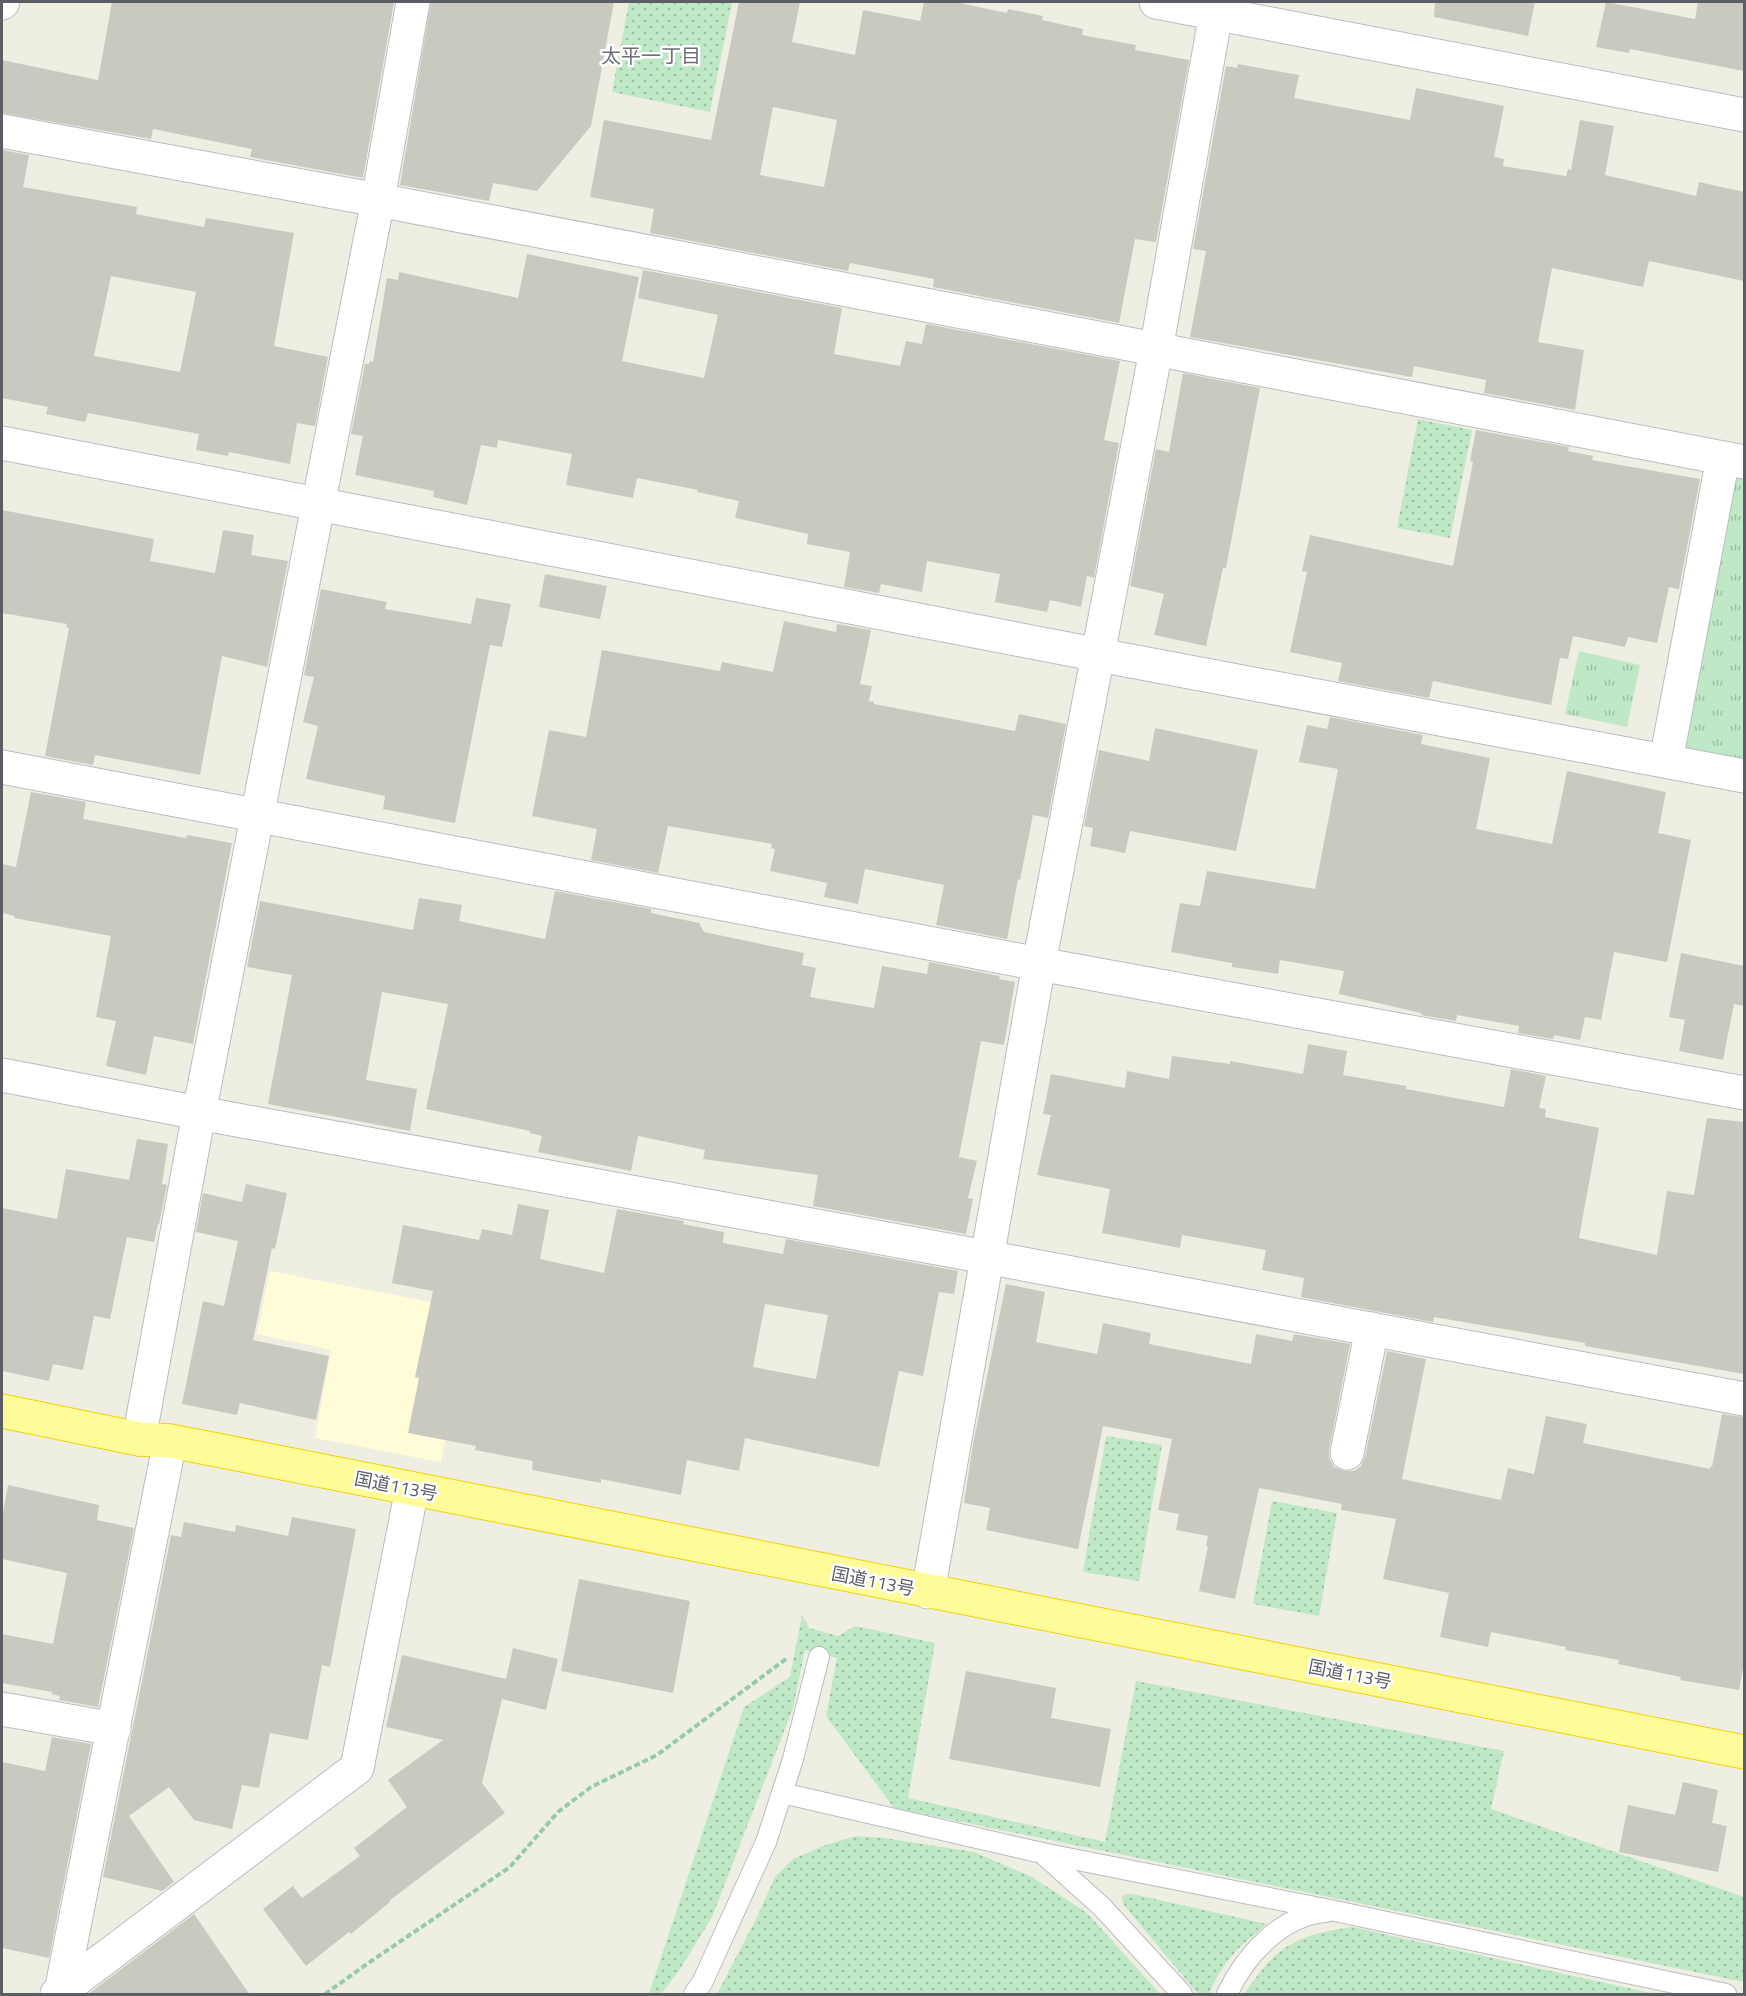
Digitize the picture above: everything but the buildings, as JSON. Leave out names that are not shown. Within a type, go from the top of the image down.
[{"type":"highway","name":"国道113号","points":[[2,1411],[138,1439],[170,1441],[1744,1752]]},
{"type":"street","points":[[138,1439],[378,200],[413,2]]},
{"type":"street","points":[[1156,2],[1217,7],[1744,115]]},
{"type":"street","points":[[928,1592],[1039,964],[1156,350],[1217,7]]},
{"type":"street","points":[[2,131],[378,200],[1734,460],[1666,761]]},
{"type":"street","points":[[2,443],[1099,655],[1744,776]]},
{"type":"street","points":[[2,767],[1039,964],[1744,1093]]},
{"type":"street","points":[[2,1075],[1744,1399]]},
{"type":"street","points":[[1347,1453],[1372,1329]]},
{"type":"street","points":[[59,1993],[114,1730],[170,1441]]},
{"type":"street","points":[[59,1993],[357,1768],[412,1489]]},
{"type":"street","points":[[2,1709],[114,1730]]},
{"type":"lane","points":[[694,1995],[702,1983],[766,1842],[793,1759],[819,1657]]},
{"type":"lane","points":[[782,1793],[1042,1853],[1335,1911],[1726,1995]]},
{"type":"lane","points":[[1042,1853],[1102,1907],[1182,1995]]},
{"type":"lane","points":[[1227,1995],[1240,1969],[1265,1940],[1280,1928],[1305,1916],[1318,1912],[1335,1911]]},
{"type":"path","points":[[325,1995],[510,1867],[558,1812],[591,1787],[657,1755],[791,1656],[819,1657]]},
{"type":"shaded area","points":[[270,1271],[472,1310],[441,1462],[315,1438],[331,1350],[257,1334]]},
{"type":"green space","points":[[629,2],[732,2],[710,112],[612,92]]},
{"type":"green space","points":[[1418,419],[1472,430],[1450,538],[1397,528]]},
{"type":"green space","points":[[1723,458],[1744,462],[1744,776],[1666,761]]},
{"type":"green space","points":[[1579,651],[1640,665],[1627,727],[1565,714]]},
{"type":"green space","points":[[1106,1436],[1162,1445],[1139,1581],[1083,1572]]},
{"type":"green space","points":[[1272,1501],[1337,1513],[1319,1616],[1253,1604]]},
{"type":"green space","points":[[802,1615],[809,1628],[838,1636],[855,1626],[935,1643],[908,1798],[1105,1842],[1136,1681],[1504,1751],[1491,1809],[1744,1897],[1744,1982],[894,1808],[826,1716],[837,1658],[805,1650],[793,1708],[712,1917],[680,1969],[661,1994],[649,1994],[744,1707],[790,1677]]},
{"type":"green space","points":[[856,1836],[974,1852],[1032,1877],[1087,1913],[1160,1994],[717,1994],[775,1877],[793,1859],[826,1845]]},
{"type":"green space","points":[[1128,1894],[1267,1924],[1226,1963],[1209,1994],[1198,1994],[1123,1904],[1122,1896]]},
{"type":"green space","points":[[1352,1927],[1655,1994],[1244,1994],[1268,1963],[1285,1948],[1313,1935]]},
{"type":"district","name":"太平一丁目","points":[[651,55]]}]
